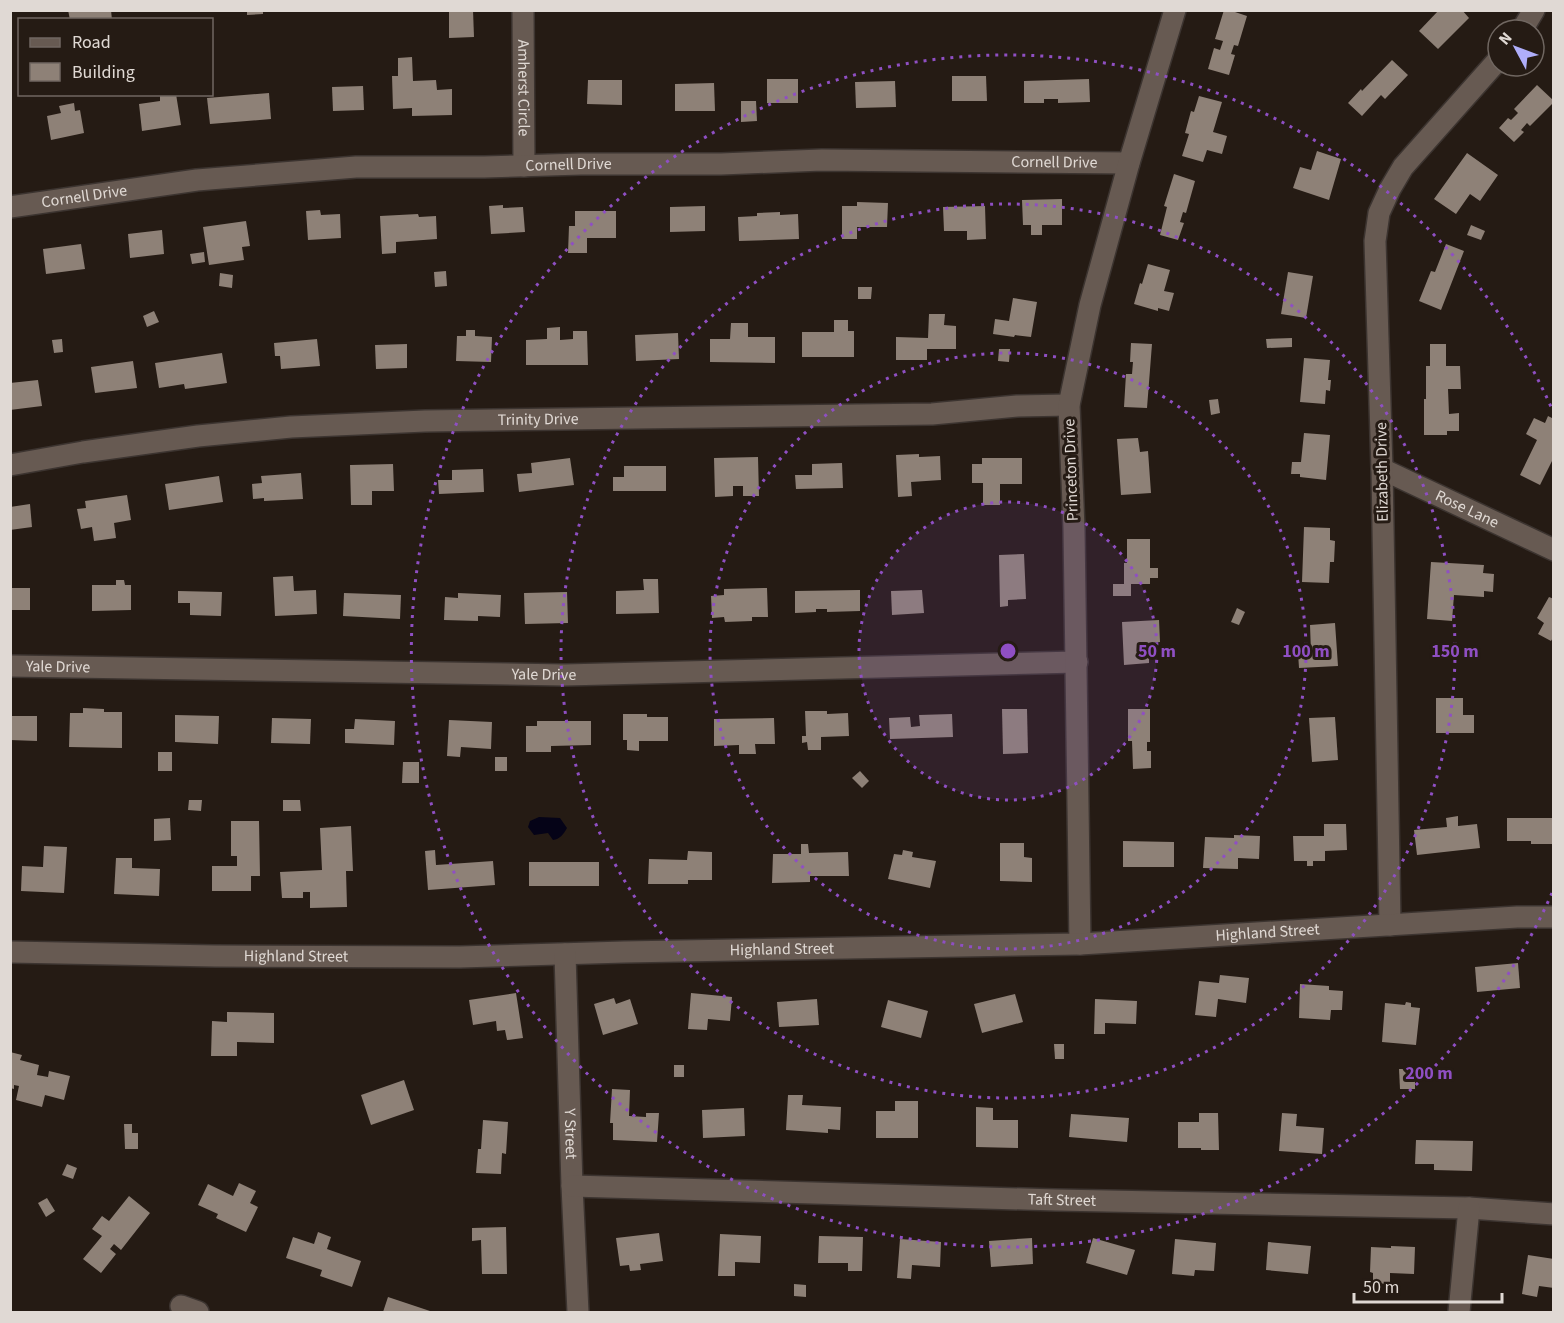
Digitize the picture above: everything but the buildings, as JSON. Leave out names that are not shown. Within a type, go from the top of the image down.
[{"type":"street","name":"Amherst Circle","points":[[523,10],[524,166]]},
{"type":"street","name":"Princeton Drive","points":[[1080,944],[1077,662],[1069,405],[1090,308],[1129,163],[1175,10]]},
{"type":"street","name":"Elizabeth Drive","points":[[1390,925],[1382,469],[1375,241],[1379,213],[1403,167],[1486,74]]},
{"type":"street","name":"Cornell Drive","points":[[10,207],[197,180],[356,167],[721,164],[822,160],[1129,163]]},
{"type":"street","name":"Trinity Drive","points":[[10,465],[198,436],[291,427],[425,421],[932,414],[1017,406],[1069,405]]},
{"type":"street","name":"Rose Lane","points":[[1382,469],[1554,550]]},
{"type":"street","name":"Yale Drive","points":[[10,666],[565,675],[1077,662]]},
{"type":"street","name":"Highland Street","points":[[10,952],[460,957],[1080,944],[1516,917],[1554,917]]},
{"type":"street","name":"Y Street","points":[[565,954],[578,1312]]},
{"type":"street","name":"Taft Street","points":[[572,1186],[1068,1200],[1469,1208],[1554,1214]]},
{"type":"street","points":[[1459,1312],[1469,1208]]},
{"type":"water","points":[[539,817],[560,818],[567,828],[561,836],[553,840],[548,833],[534,835],[528,827],[530,821]]}]
